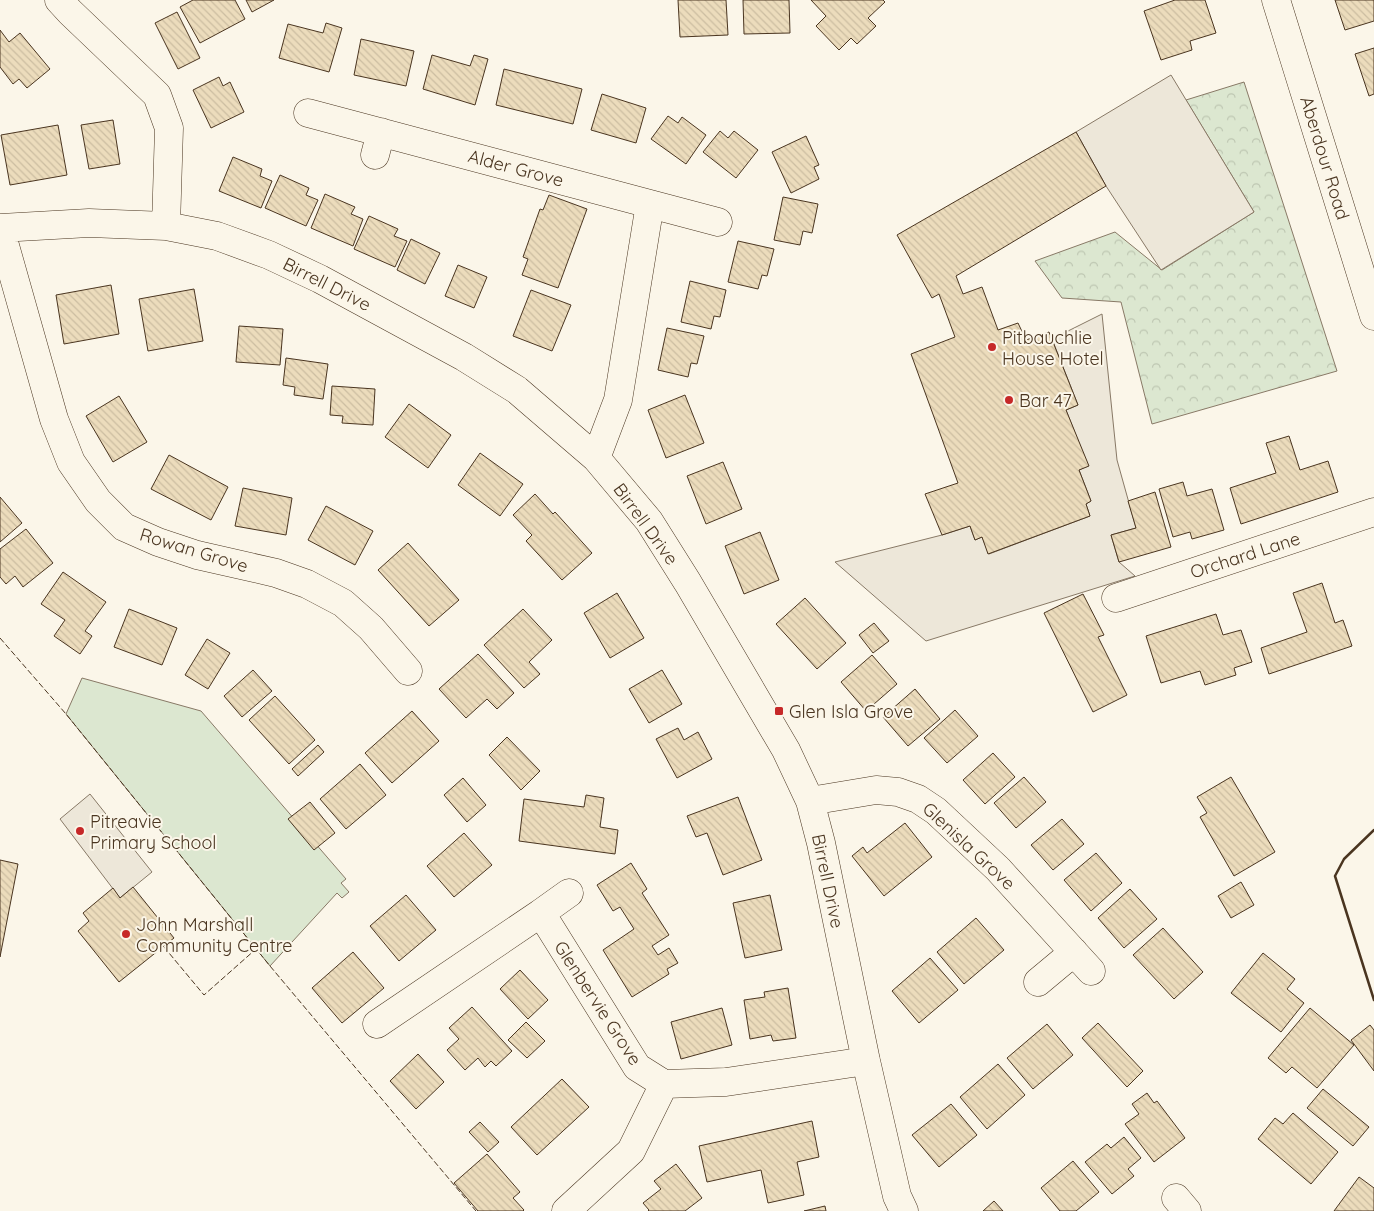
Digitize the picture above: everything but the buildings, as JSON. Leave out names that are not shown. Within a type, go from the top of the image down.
[{"type":"street","points":[[59,0],[157,94],[169,128],[166,226]]},
{"type":"street","name":"Aberdour Road","points":[[1276,0],[1374,316]]},
{"type":"street","name":"Alder Grove","points":[[308,113],[378,144],[650,204],[718,222]]},
{"type":"street","points":[[596,458],[618,400],[650,204]]},
{"type":"street","name":"Birrell Drive","points":[[0,228],[88,223],[166,226],[217,236],[269,254],[397,320],[464,357],[517,390],[596,458],[649,521],[669,552],[786,750],[810,801],[821,843],[866,1061],[897,1196],[904,1211]]},
{"type":"street","name":"Rowan Grove","points":[[0,228],[54,419],[72,462],[98,501],[124,527],[158,542],[197,555],[276,573],[307,584],[343,603],[372,628],[408,671]]},
{"type":"street","name":"Orchard Lane","points":[[1116,598],[1374,512]]},
{"type":"street","name":"Glenisla Grove","points":[[810,801],[876,790],[898,792],[918,799],[936,811],[998,869],[1083,962],[1038,982]]},
{"type":"street","points":[[377,1024],[569,893]]},
{"type":"street","name":"Glenbervie Grove","points":[[541,912],[637,1067],[664,1084]]},
{"type":"street","points":[[566,1211],[631,1151],[664,1084],[726,1082],[866,1061]]},
{"type":"green space","points":[[1244,82],[1337,371],[1152,424],[1121,302],[1062,298],[1035,261],[1115,232],[1162,270],[1254,212],[1186,100]]},
{"type":"green space","points":[[82,678],[201,711],[346,879],[341,883],[349,892],[342,898],[337,893],[270,966],[66,714]]},
{"type":"shaded area","points":[[1171,75],[1254,212],[1161,270],[1106,186],[1076,132]]},
{"type":"shaded area","points":[[1102,314],[1117,460],[1136,528],[1111,535],[1119,562],[1135,576],[926,641],[835,562],[970,526],[975,540],[982,537],[989,554],[1090,516],[1086,504],[1091,501],[1079,470],[1088,466],[1066,410],[1078,405],[1052,339]]},
{"type":"shaded area","points":[[90,794],[152,872],[120,898],[60,819]]},
{"type":"fence","points":[[0,638],[66,714],[270,966],[476,1211]]},
{"type":"fence","points":[[164,947],[204,995],[256,949]]},
{"type":"wall","points":[[1374,830],[1344,859],[1335,876],[1374,1000]]},
{"type":"place","name":"Pitbauchlie House Hotel","points":[[992,347]]},
{"type":"place","name":"Bar 47","points":[[1009,400]]},
{"type":"place","name":"Glen Isla Grove","points":[[779,711]]},
{"type":"place","name":"Pitreavie Primary School","points":[[80,831]]},
{"type":"place","name":"John Marshall Community Centre","points":[[126,934]]}]
